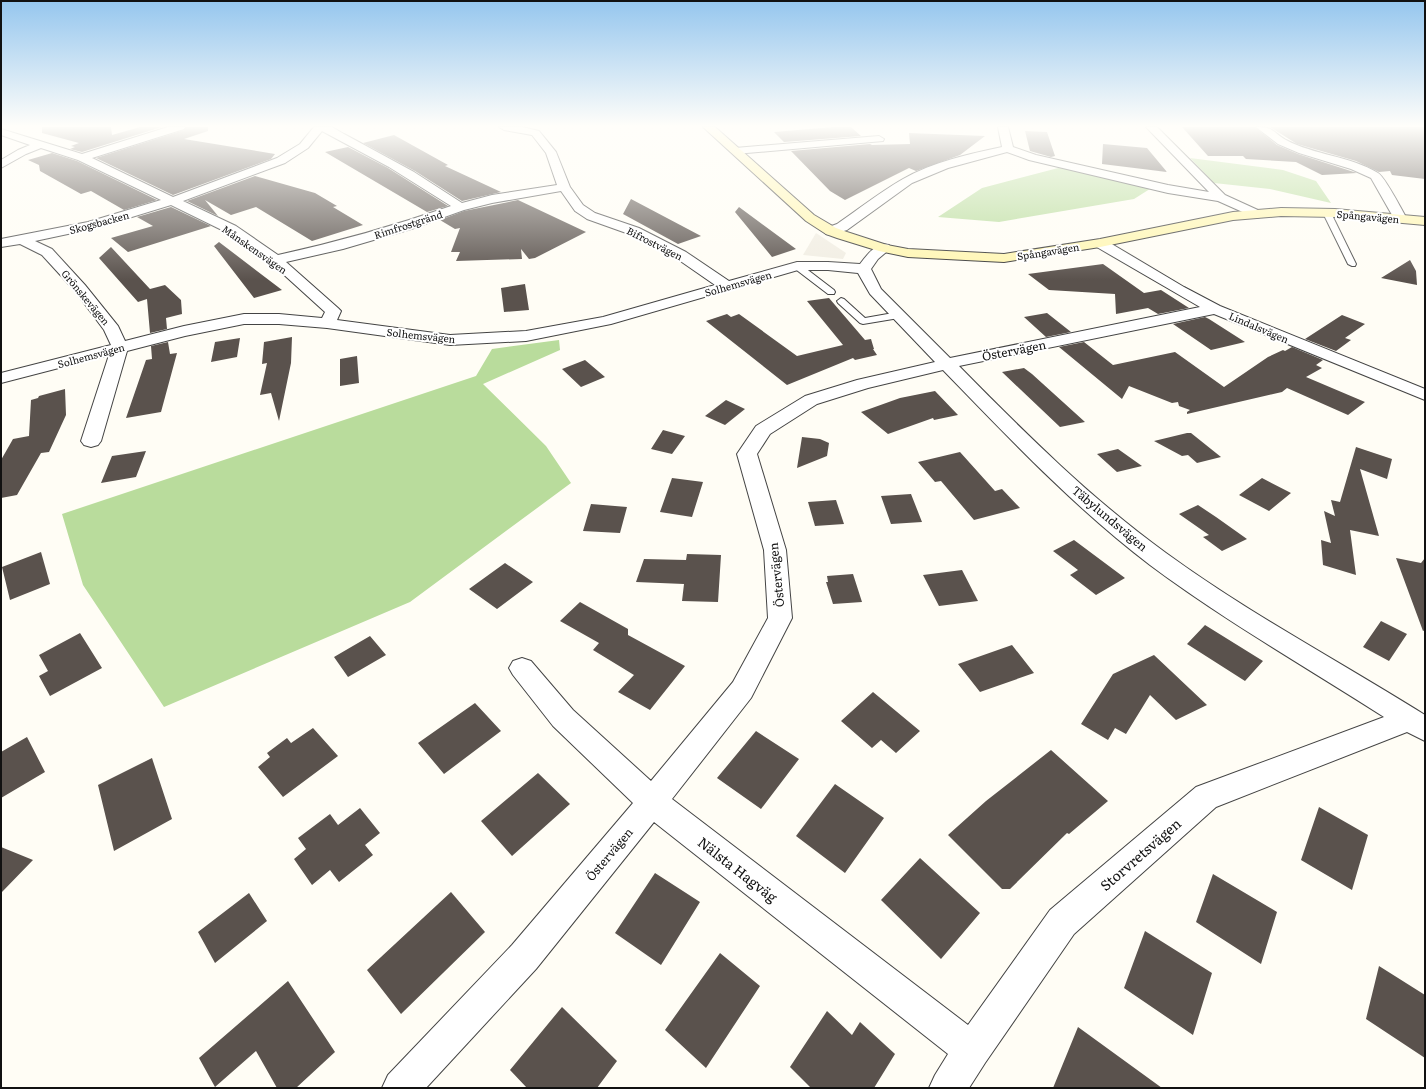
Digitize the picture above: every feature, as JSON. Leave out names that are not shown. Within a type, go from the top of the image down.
[{"type":"street","name":"Månskensvägen","points":[[123,178],[231,229],[276,260],[333,311],[327,323]]},
{"type":"street","name":"Skogsbacken","points":[[1,243],[22,240],[113,219],[171,201],[234,178]]},
{"type":"street","points":[[417,178],[460,206]]},
{"type":"street","name":"Bifrostvägen","points":[[561,178],[564,187],[579,208],[591,216],[634,230],[681,256],[728,286]]},
{"type":"street","name":"Spångavägen","points":[[765,178],[810,218],[831,231],[884,248],[908,253],[1004,258],[1100,243],[1233,216],[1281,212],[1327,213],[1425,221]]},
{"type":"street","points":[[831,231],[842,227],[915,178]]},
{"type":"street","points":[[1119,178],[1168,189],[1221,198],[1256,214]]},
{"type":"street","points":[[1201,178],[1221,198]]},
{"type":"street","points":[[1376,178],[1401,219]]},
{"type":"street","name":"Rimfrostgränd","points":[[276,260],[338,246],[406,226],[460,206],[564,187]]},
{"type":"street","name":"Grönskevägen","points":[[22,240],[47,252],[80,288],[112,329],[120,347]]},
{"type":"street","name":"Lindalsvägen","points":[[1100,243],[1179,290],[1215,309],[1425,395]]},
{"type":"street","points":[[864,269],[874,256],[884,248]]},
{"type":"street","name":"Solhemsvägen","points":[[1,378],[184,331],[244,319],[279,319],[327,323],[450,340],[526,336],[605,321],[797,266],[828,266],[864,269]]},
{"type":"street","name":"Täbylundsvägen","points":[[864,269],[875,291],[946,364],[1065,481],[1123,531],[1200,589],[1417,724]]},
{"type":"street","name":"Östervägen","points":[[401,1088],[524,957],[742,690],[780,618],[775,550],[747,454],[763,430],[811,400],[863,384],[946,364],[1215,309]]},
{"type":"street","points":[[92,441],[120,347]]},
{"type":"street","name":"Nälsta Hagväg","points":[[522,668],[563,718],[652,802],[972,1050]]},
{"type":"street","name":"Storvretsvägen","points":[[948,1088],[972,1050],[1062,922],[1206,797],[1417,724]]},
{"type":"lane","points":[[1327,213],[1352,264]]},
{"type":"lane","points":[[797,266],[831,292]]},
{"type":"lane","points":[[841,300],[863,321],[899,315]]},
{"type":"green space","points":[[1021,178],[1111,178],[1153,187],[1134,199],[999,222],[938,217],[982,188]]},
{"type":"green space","points":[[1209,178],[1306,178],[1316,181],[1331,203],[1270,189],[1214,183]]},
{"type":"green space","points":[[559,340],[560,350],[483,384],[546,446],[571,483],[410,602],[164,707],[83,585],[62,514],[476,376],[492,349]]},
{"type":"shaded area","points":[[816,233],[846,253],[843,259],[803,255]]},
{"type":"building","points":[[52,178],[112,178],[157,200],[124,210],[91,191],[81,194]]},
{"type":"building","points":[[137,178],[220,178],[173,195]]},
{"type":"building","points":[[250,178],[261,178],[315,193],[337,206],[333,207],[363,225],[312,241],[256,207],[231,215],[205,200],[218,216],[187,201]]},
{"type":"building","points":[[369,178],[404,178],[448,206],[427,212]]},
{"type":"building","points":[[426,178],[470,178],[501,192],[462,201]]},
{"type":"building","points":[[817,178],[889,178],[845,200],[830,191]]},
{"type":"building","points":[[631,199],[701,236],[678,244],[623,214]]},
{"type":"building","points":[[518,200],[586,232],[535,258],[529,259],[521,249],[522,259],[456,261],[460,252],[451,252],[460,228],[455,229],[440,220],[464,211]]},
{"type":"building","points":[[171,207],[211,226],[128,252],[111,238],[153,226],[137,217]]},
{"type":"building","points":[[739,207],[796,249],[772,257],[735,212]]},
{"type":"building","points":[[219,242],[282,290],[254,298],[214,246]]},
{"type":"building","points":[[111,247],[150,289],[165,285],[181,300],[182,314],[166,318],[167,329],[150,333],[147,299],[138,302],[99,258]]},
{"type":"building","points":[[1410,260],[1416,271],[1417,285],[1381,278]]},
{"type":"building","points":[[1103,264],[1144,293],[1161,290],[1189,308],[1158,314],[1148,308],[1116,314],[1115,294],[1049,290],[1028,274]]},
{"type":"building","points":[[525,284],[529,310],[504,312],[501,288]]},
{"type":"building","points":[[829,298],[865,340],[871,339],[873,349],[877,355],[855,360],[853,358],[787,385],[706,321],[727,314],[731,317],[739,314],[797,356],[843,345],[807,301]]},
{"type":"building","points":[[1047,313],[1071,332],[1046,337],[1024,317]]},
{"type":"building","points":[[1342,315],[1365,324],[1345,338],[1351,340],[1336,351],[1305,339]]},
{"type":"building","points":[[1205,317],[1245,342],[1211,350],[1173,324]]},
{"type":"building","points":[[292,337],[291,363],[279,421],[271,393],[260,395],[267,363],[262,364],[264,342]]},
{"type":"building","points":[[240,338],[237,357],[211,362],[215,342]]},
{"type":"building","points":[[168,342],[170,354],[177,353],[161,412],[126,418],[146,360],[152,359],[151,346]]},
{"type":"building","points":[[1084,342],[1113,365],[1175,352],[1224,387],[1268,357],[1292,347],[1323,360],[1316,365],[1322,368],[1306,377],[1365,402],[1348,415],[1287,388],[1282,392],[1187,414],[1190,410],[1179,406],[1178,402],[1172,403],[1129,386],[1122,399],[1059,347]]},
{"type":"building","points":[[357,356],[359,383],[340,386],[340,359]]},
{"type":"building","points":[[585,360],[605,377],[581,387],[562,369]]},
{"type":"building","points":[[1024,368],[1085,422],[1060,427],[1002,372]]},
{"type":"building","points":[[65,389],[66,415],[49,452],[41,453],[17,495],[1,498],[1,460],[13,439],[29,436],[31,400],[38,398],[39,396]]},
{"type":"building","points":[[935,391],[958,415],[934,420],[933,418],[888,434],[861,412],[900,398]]},
{"type":"building","points":[[726,400],[745,409],[725,425],[705,416]]},
{"type":"building","points":[[663,430],[685,436],[672,454],[651,449]]},
{"type":"building","points":[[1191,433],[1221,457],[1197,463],[1188,455],[1182,456],[1154,441]]},
{"type":"building","points":[[802,437],[820,439],[829,443],[827,456],[797,468]]},
{"type":"building","points":[[1356,447],[1392,459],[1387,479],[1360,469],[1379,536],[1350,530],[1356,575],[1323,565],[1321,540],[1331,543],[1324,511],[1335,516],[1331,500],[1340,502]]},
{"type":"building","points":[[1118,449],[1142,466],[1117,472],[1097,454]]},
{"type":"building","points":[[146,451],[136,477],[101,483],[112,456]]},
{"type":"building","points":[[960,452],[995,491],[1002,489],[1020,508],[974,520],[941,481],[935,482],[918,462]]},
{"type":"building","points":[[672,478],[703,482],[692,517],[660,512]]},
{"type":"building","points":[[1262,478],[1291,493],[1269,511],[1239,495]]},
{"type":"building","points":[[911,494],[922,522],[891,524],[881,496]]},
{"type":"building","points":[[836,500],[844,524],[815,526],[808,502]]},
{"type":"building","points":[[591,504],[627,507],[620,533],[583,531]]},
{"type":"building","points":[[1198,505],[1247,539],[1222,551],[1203,537],[1209,535],[1179,514]]},
{"type":"building","points":[[1074,540],[1125,578],[1096,595],[1070,575],[1078,570],[1053,551]]},
{"type":"building","points":[[41,552],[50,584],[10,600],[2,567]]},
{"type":"building","points":[[687,554],[721,555],[718,602],[682,601],[684,584],[636,582],[644,559],[686,560]]},
{"type":"building","points":[[1396,558],[1421,563],[1425,558],[1425,630],[1423,631]]},
{"type":"building","points":[[505,563],[533,582],[497,609],[469,589]]},
{"type":"building","points":[[962,570],[978,601],[939,606],[923,575]]},
{"type":"building","points":[[853,574],[862,602],[833,604],[826,582],[828,582],[827,576]]},
{"type":"building","points":[[580,602],[628,629],[628,635],[685,666],[650,710],[618,692],[634,675],[593,650],[599,643],[560,621]]},
{"type":"building","points":[[1381,621],[1407,634],[1389,661],[1363,647]]},
{"type":"building","points":[[1205,625],[1263,661],[1245,681],[1187,644]]},
{"type":"building","points":[[80,633],[102,668],[50,696],[39,676],[48,671],[39,655]]},
{"type":"building","points":[[370,636],[386,655],[348,677],[334,657]]},
{"type":"building","points":[[1012,645],[1034,673],[980,692],[958,664]]},
{"type":"building","points":[[1154,655],[1207,705],[1176,720],[1150,695],[1126,734],[1115,728],[1108,740],[1081,724],[1113,674]]},
{"type":"building","points":[[873,692],[920,731],[896,753],[881,740],[872,748],[841,721]]},
{"type":"building","points":[[475,703],[501,731],[444,774],[418,743]]},
{"type":"building","points":[[313,728],[338,756],[283,797],[258,767],[270,757],[267,753],[287,738],[291,743]]},
{"type":"building","points":[[756,731],[799,759],[761,809],[717,778]]},
{"type":"building","points":[[27,737],[45,772],[1,798],[1,752]]},
{"type":"building","points":[[1051,750],[1108,801],[1069,834],[1067,833],[1010,889],[1002,889],[948,835],[986,801]]},
{"type":"building","points":[[152,758],[172,819],[114,851],[98,785]]},
{"type":"building","points":[[538,773],[570,804],[512,856],[481,821]]},
{"type":"building","points":[[835,784],[884,818],[845,873],[796,836]]},
{"type":"building","points":[[1319,807],[1368,835],[1352,890],[1301,860]]},
{"type":"building","points":[[360,808],[380,833],[365,845],[373,855],[339,882],[330,870],[312,885],[294,859],[306,849],[298,838],[330,814],[338,825]]},
{"type":"building","points":[[1,847],[33,860],[1,893]]},
{"type":"building","points":[[920,858],[980,913],[941,959],[881,900]]},
{"type":"building","points":[[655,873],[700,902],[661,965],[615,933]]},
{"type":"building","points":[[1213,874],[1277,912],[1261,964],[1196,922]]},
{"type":"building","points":[[451,892],[485,932],[401,1014],[367,970]]},
{"type":"building","points":[[249,893],[267,921],[215,963],[198,932]]},
{"type":"building","points":[[1145,931],[1212,973],[1193,1035],[1124,988]]},
{"type":"building","points":[[720,953],[760,986],[706,1068],[665,1030]]},
{"type":"building","points":[[1379,966],[1425,995],[1425,1058],[1366,1019]]},
{"type":"building","points":[[288,981],[335,1052],[296,1088],[277,1088],[256,1051],[215,1087],[199,1058]]},
{"type":"building","points":[[562,1007],[617,1061],[597,1088],[527,1088],[510,1070]]},
{"type":"building","points":[[827,1011],[852,1035],[860,1022],[895,1054],[874,1088],[811,1088],[790,1067]]},
{"type":"building","points":[[1078,1027],[1162,1088],[1053,1088]]}]
